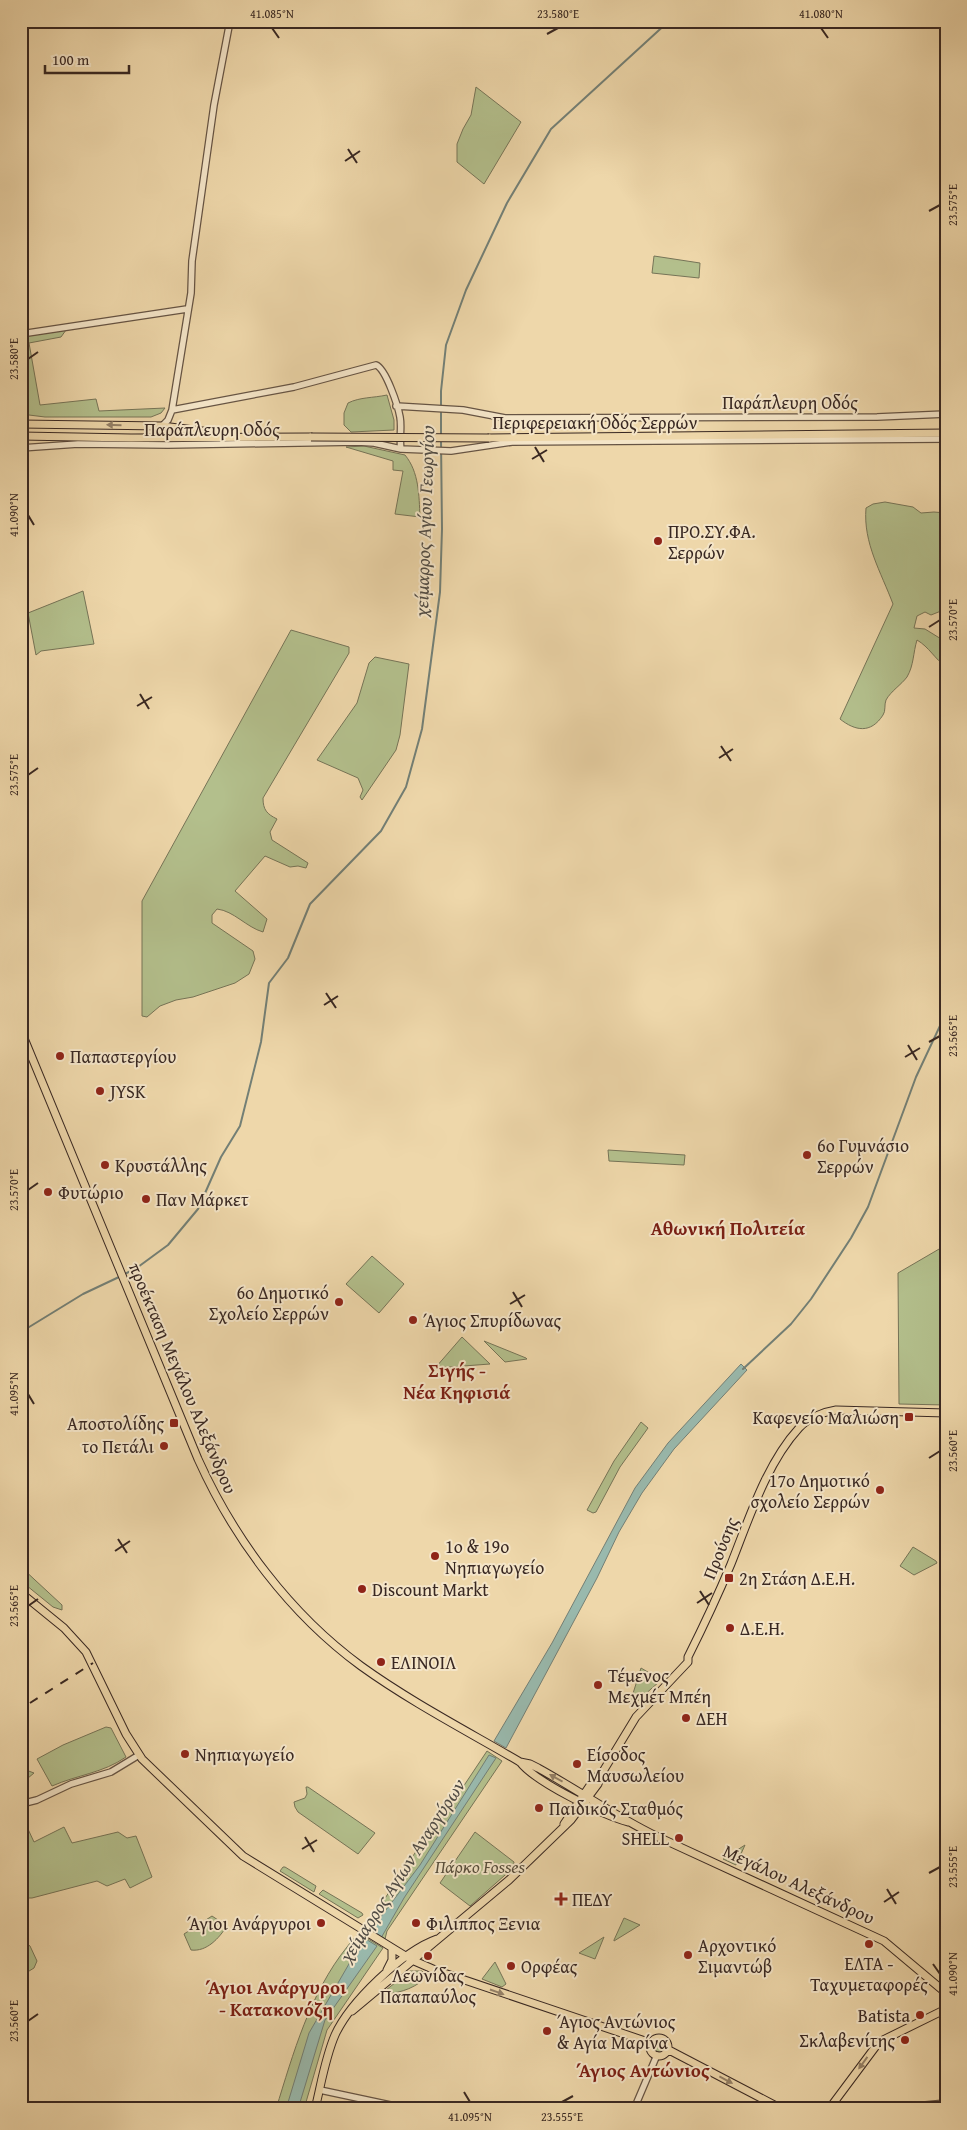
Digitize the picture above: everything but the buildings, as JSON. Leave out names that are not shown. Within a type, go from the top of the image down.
[{"type":"main road","name":"Περιφερειακή Οδός Σερρών","points":[[21,424],[162,426],[244,436]]},
{"type":"main road","name":"Περιφερειακή Οδός Σερρών","points":[[21,436],[131,438],[946,433]]},
{"type":"main road","name":"προέκταση Μεγάλου Αλεξάνδρου","points":[[21,1031],[204,1471],[233,1526],[267,1574],[304,1616],[348,1656],[387,1684],[517,1761]]},
{"type":"main road","name":"Προύσης","points":[[584,1798],[598,1784],[602,1772],[636,1717],[688,1662],[688,1657],[731,1563],[760,1491],[788,1442],[799,1428],[819,1415],[838,1410],[946,1413]]},
{"type":"main road","points":[[21,1593],[64,1628],[86,1652],[126,1734],[139,1756],[243,1856],[409,1959],[452,1976],[651,2043]]},
{"type":"main road","name":"Μεγάλου Αλεξάνδρου","points":[[517,1761],[534,1774],[568,1794],[584,1798]]},
{"type":"main road","name":"Μεγάλου Αλεξάνδρου","points":[[517,1761],[530,1764],[584,1798],[628,1822],[884,1941],[946,1993]]},
{"type":"main road","points":[[568,1794],[572,1803],[571,1811]]},
{"type":"main road","points":[[563,1826],[571,1811],[584,1798]]},
{"type":"main road","points":[[314,2109],[334,2037],[357,2000],[384,1974],[437,1939],[524,1867],[571,1820],[584,1798]]},
{"type":"main road","points":[[384,1974],[392,1960],[389,1947]]},
{"type":"main road","points":[[352,2010],[409,1959]]},
{"type":"main road","points":[[829,2109],[881,2040],[946,2009]]},
{"type":"main road","points":[[656,2038],[662,2038],[666,2042],[667,2049],[662,2055],[656,2055],[651,2050],[651,2043],[656,2038]]},
{"type":"main road","points":[[667,2049],[782,2109]]},
{"type":"street","points":[[172,410],[212,114],[230,21]]},
{"type":"street","points":[[21,334],[187,309]]},
{"type":"street","name":"Παράπλευρη Οδός","points":[[162,426],[168,420],[172,410],[294,387],[376,365],[384,370],[400,418],[401,449]]},
{"type":"street","name":"Παράπλευρη Οδός","points":[[396,406],[451,409],[505,418],[877,417],[946,414]]},
{"type":"street","name":"Παράπλευρη Οδός","points":[[21,448],[56,444],[296,444],[332,442],[374,443],[401,449],[451,450],[512,442],[946,440]]},
{"type":"street","points":[[21,1804],[33,1801],[71,1784],[111,1772],[139,1756]]},
{"type":"street","points":[[634,2109],[656,2055]]},
{"type":"street","points":[[320,2090],[409,2109]]},
{"type":"street","points":[[905,2109],[915,2106],[946,2103]]},
{"type":"green space","points":[[476,87],[521,122],[484,184],[457,162],[457,144],[471,115]]},
{"type":"green space","points":[[654,256],[700,263],[699,278],[652,273]]},
{"type":"green space","points":[[66,330],[61,337],[29,343],[40,405],[96,399],[99,411],[165,408],[161,413],[151,417],[45,417],[29,415],[23,411],[21,337]]},
{"type":"green space","points":[[387,395],[394,420],[394,430],[351,432],[344,425],[344,413],[348,403]]},
{"type":"green space","points":[[364,446],[405,455],[416,476],[420,517],[395,514],[403,471],[393,470],[393,461],[346,447]]},
{"type":"green space","points":[[885,502],[913,507],[921,513],[946,513],[946,609],[931,615],[925,612],[917,616],[914,628],[925,629],[946,642],[946,667],[917,640],[907,677],[886,700],[883,715],[878,721],[863,729],[851,726],[840,719],[893,604],[870,545],[866,521],[866,508],[873,504]]},
{"type":"green space","points":[[83,591],[94,644],[41,651],[36,655],[28,613]]},
{"type":"green space","points":[[291,630],[349,647],[349,653],[263,798],[266,811],[277,819],[270,832],[272,840],[308,863],[306,868],[290,867],[265,856],[235,891],[267,919],[263,932],[223,910],[217,909],[212,915],[212,923],[253,951],[255,959],[249,974],[235,983],[193,997],[176,1000],[160,1006],[147,1017],[142,1016],[142,901]]},
{"type":"green space","points":[[375,657],[409,664],[400,735],[396,750],[362,800],[360,797],[363,790],[358,778],[317,760],[357,703],[369,663]]},
{"type":"green space","points":[[608,1150],[685,1155],[684,1165],[609,1161]]},
{"type":"green space","points":[[946,1245],[946,1405],[899,1404],[898,1273]]},
{"type":"green space","points":[[372,1256],[404,1284],[379,1313],[346,1284]]},
{"type":"green space","points":[[462,1337],[490,1364],[437,1368],[436,1367]]},
{"type":"green space","points":[[484,1341],[526,1358],[527,1359],[505,1362]]},
{"type":"green space","points":[[641,1422],[648,1428],[620,1467],[596,1512],[593,1513],[587,1510],[614,1461]]},
{"type":"green space","points":[[913,1547],[937,1563],[914,1575],[900,1566]]},
{"type":"green space","points":[[21,1567],[62,1605],[62,1610],[53,1607],[21,1581]]},
{"type":"green space","points":[[641,1668],[660,1681],[633,1705],[630,1703]]},
{"type":"green space","points":[[106,1727],[111,1728],[126,1757],[108,1767],[52,1786],[37,1759],[63,1745]]},
{"type":"green space","points":[[487,1751],[502,1761],[387,1931],[385,1939],[366,1927],[458,1788],[461,1790]]},
{"type":"green space","points":[[26,1770],[34,1773],[21,1784],[21,1772]]},
{"type":"green space","points":[[306,1787],[375,1833],[358,1854],[298,1812],[294,1802],[305,1798],[307,1794]]},
{"type":"green space","points":[[21,1814],[34,1842],[64,1827],[72,1843],[118,1832],[127,1838],[136,1836],[152,1877],[130,1888],[125,1879],[107,1886],[97,1881],[32,1898],[23,1898],[21,1896]]},
{"type":"green space","name":"Πάρκο Fosses","points":[[475,1832],[514,1862],[513,1868],[470,1906],[440,1883]]},
{"type":"green space","points":[[745,1845],[736,1865],[723,1859]]},
{"type":"green space","points":[[283,1867],[316,1886],[314,1892],[280,1871]]},
{"type":"green space","points":[[323,1890],[363,1915],[358,1918],[319,1894]]},
{"type":"green space","points":[[212,1916],[227,1926],[207,1946],[202,1949],[191,1950],[184,1934]]},
{"type":"green space","points":[[624,1918],[640,1925],[614,1941],[614,1940]]},
{"type":"green space","points":[[360,1934],[383,1948],[327,2030],[304,2109],[276,2109],[296,2046],[313,2004],[334,1965],[351,1941]]},
{"type":"green space","points":[[604,1937],[595,1959],[579,1953]]},
{"type":"green space","points":[[21,1938],[30,1946],[37,1961],[34,1968],[21,1976]]},
{"type":"green space","points":[[495,1962],[506,1984],[502,1987],[482,1979]]},
{"type":"green space","points":[[410,1971],[422,1971],[427,1976],[409,1989],[387,1993],[386,1990]]},
{"type":"green space","points":[[661,2041],[664,2042],[664,2052],[657,2053],[654,2052],[653,2045],[654,2042]]},
{"type":"shaded area","points":[[741,1364],[747,1370],[674,1449],[642,1493],[619,1532],[597,1578],[506,1748],[494,1741],[552,1643],[635,1488],[668,1443]]},
{"type":"shaded area","points":[[489,1755],[496,1758],[404,1898],[381,1938],[370,1931],[420,1865]]},
{"type":"shaded area","points":[[364,1938],[377,1946],[325,2020],[298,2109],[286,2109],[309,2033]]},
{"type":"waterway","name":"χείμαρρος Αγίου Γεωργίου","points":[[441,435],[441,391],[446,345],[466,290],[507,203],[551,129],[669,21]]},
{"type":"waterway","name":"χείμαρρος Αγίου Γεωργίου","points":[[123,1275],[138,1267],[168,1245],[198,1209],[221,1157],[240,1126],[261,1042],[269,983],[288,958],[310,904],[381,831],[406,787],[422,729],[440,592],[442,529],[441,440]]},
{"type":"waterway","points":[[743,1369],[791,1324],[811,1299],[851,1238],[868,1207],[916,1077],[946,1013]]},
{"type":"waterway","name":"χείμαρρος Αγίου Γεωργίου","points":[[21,1332],[83,1294],[119,1277]]},
{"type":"railway","points":[[30,1703],[93,1663]]},
{"type":"place","name":"ΠΡΟ.ΣΥ.ΦΑ. Σερρών","points":[[658,541]]},
{"type":"place","name":"Παπαστεργίου","points":[[60,1056]]},
{"type":"place","name":"JYSK","points":[[100,1091]]},
{"type":"place","name":"6ο Γυμνάσιο Σερρών","points":[[807,1155]]},
{"type":"place","name":"Κρυστάλλης","points":[[105,1165]]},
{"type":"place","name":"Φυτώριο","points":[[48,1192]]},
{"type":"place","name":"Παν Μάρκετ","points":[[146,1199]]},
{"type":"place","name":"6ο Δημοτικό Σχολείο Σερρών","points":[[339,1302]]},
{"type":"place","name":"Άγιος Σπυρίδωνας","points":[[413,1320]]},
{"type":"place","name":"Καφενείο Μαλιώση","points":[[909,1417]]},
{"type":"place","name":"Αποστολίδης","points":[[174,1423]]},
{"type":"place","name":"το Πετάλι","points":[[164,1446]]},
{"type":"place","name":"17ο Δημοτικό σχολείο Σερρών","points":[[880,1490]]},
{"type":"place","name":"1ο & 19ο Νηπιαγωγείο","points":[[435,1556]]},
{"type":"place","name":"2η Στάση Δ.Ε.Η.","points":[[729,1578]]},
{"type":"place","name":"Discount Markt","points":[[362,1589]]},
{"type":"place","name":"Δ.Ε.Η.","points":[[730,1628]]},
{"type":"place","name":"ΕΛΙΝΟΙΛ","points":[[381,1662]]},
{"type":"place","name":"Τέμενος Μεχμέτ Μπέη","points":[[598,1685]]},
{"type":"place","name":"ΔΕΗ","points":[[686,1718]]},
{"type":"place","name":"Νηπιαγωγείο","points":[[185,1754]]},
{"type":"place","name":"Είσοδος Μαυσωλείου","points":[[577,1764]]},
{"type":"place","name":"Παιδικός Σταθμός","points":[[539,1808]]},
{"type":"place","name":"SHELL","points":[[679,1838]]},
{"type":"place","name":"ΠΕΔΥ","points":[[561,1899]]},
{"type":"place","name":"Άγιοι Ανάργυροι","points":[[321,1923]]},
{"type":"place","name":"Φιλιππος Ξενια","points":[[416,1923]]},
{"type":"place","name":"ΕΛΤΑ - Ταχυμεταφορές","points":[[869,1944]]},
{"type":"place","name":"Αρχοντικό Σιμαντώβ","points":[[688,1955]]},
{"type":"place","name":"Λεωνίδας Παπαπαύλος","points":[[428,1956]]},
{"type":"place","name":"Ορφέας","points":[[511,1966]]},
{"type":"place","name":"Batista","points":[[920,2015]]},
{"type":"place","name":"Άγιος Αντώνιος & Αγία Μαρίνα","points":[[547,2031]]},
{"type":"place","name":"Σκλαβενίτης","points":[[905,2040]]},
{"type":"district","name":"Αθωνική Πολιτεία","points":[[728,1228]]},
{"type":"district","name":"Σιγής - Νέα Κηφισιά","points":[[457,1381]]},
{"type":"district","name":"Άγιοι Ανάργυροι - Κατακονόζη","points":[[276,1998]]},
{"type":"district","name":"Άγιος Αντώνιος","points":[[643,2070]]},
{"type":"water label","name":"χείμαρρος Αγίων Αναργύρων","points":[[402,1870]]}]
